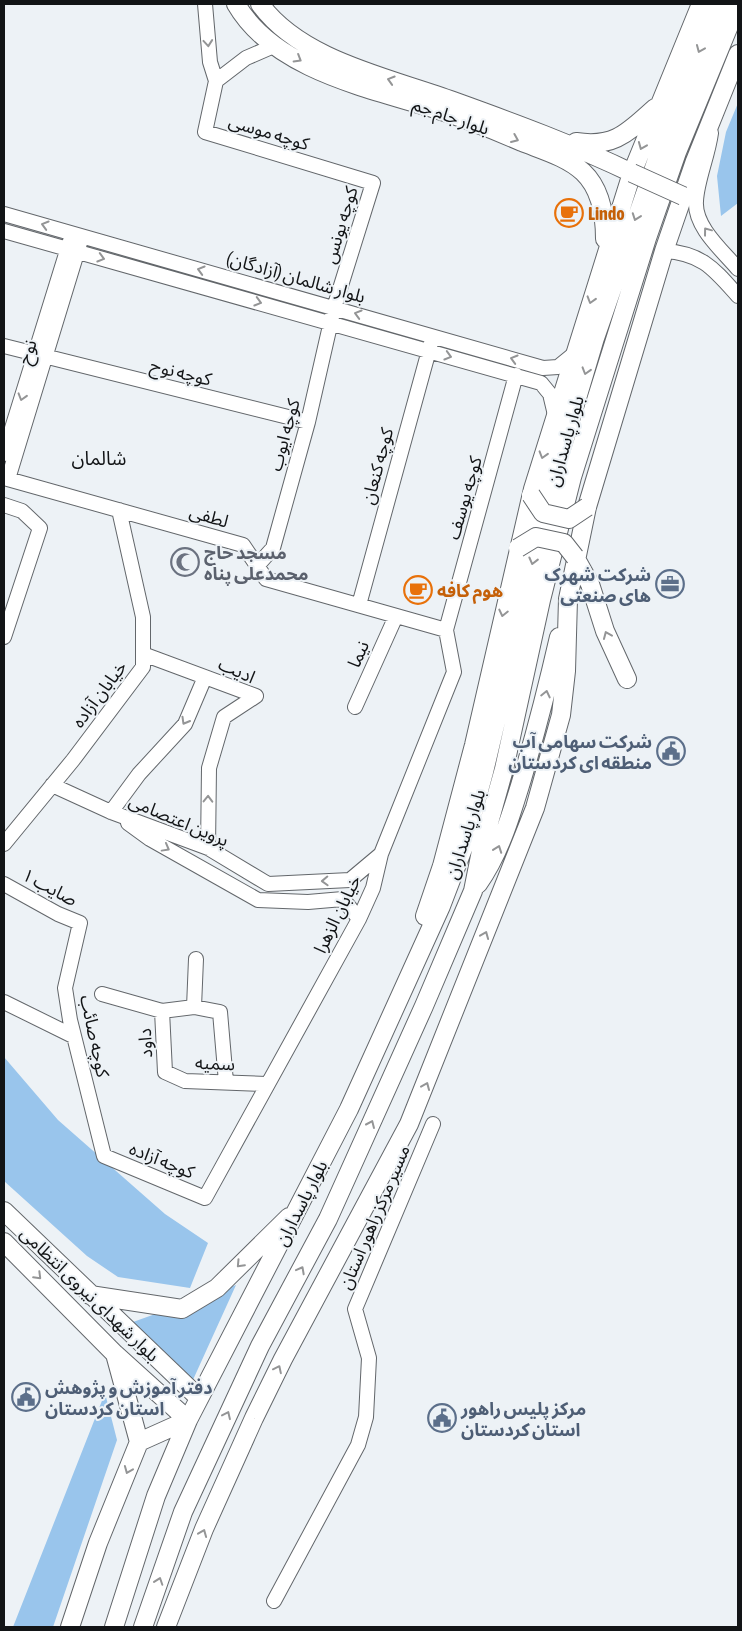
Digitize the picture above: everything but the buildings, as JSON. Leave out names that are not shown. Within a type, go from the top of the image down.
[{"type":"main road","name":"بلوار جام جم","points":[[236,4],[252,25],[276,45],[326,75],[362,79],[431,92],[554,138],[683,196]]},
{"type":"main road","name":"بلوار جام جم","points":[[260,4],[282,26],[362,79],[497,131],[561,158],[583,172],[598,196],[605,220],[605,249],[600,271]]},
{"type":"main road","points":[[419,954],[425,916],[442,866],[474,745],[531,495],[632,173],[701,4]]},
{"type":"main road","name":"بلوار پاسداران","points":[[114,1627],[156,1496],[188,1420],[349,1110],[441,906],[464,846],[484,772],[555,472],[596,338],[662,146],[720,4]]},
{"type":"main road","name":"بلوار پاسداران","points":[[143,1627],[183,1512],[208,1456],[260,1346],[328,1219],[473,891],[481,851],[504,769],[541,600],[575,468],[647,238],[677,152],[738,4]]},
{"type":"main road","points":[[473,891],[492,864],[514,805],[541,718],[587,507],[664,251],[683,196],[738,54]]},
{"type":"main road","points":[[554,138],[590,144],[607,143],[627,133],[660,104]]},
{"type":"main road","points":[[531,495],[544,513],[569,519],[587,507]]},
{"type":"main road","points":[[518,548],[536,537],[564,543],[575,557],[590,584],[605,630],[627,679]]},
{"type":"main road","points":[[166,1627],[204,1529],[254,1418],[283,1359],[409,1124],[512,868],[535,808],[561,715],[566,671],[568,599]]},
{"type":"main road","points":[[90,1295],[182,1309],[217,1288],[300,1206]]},
{"type":"main road","name":"بلوار شهدای نیروی انتظامی","points":[[4,1212],[199,1398]]},
{"type":"main road","name":"بلوار شهدای نیروی انتظامی","points":[[4,1242],[115,1354],[188,1420]]},
{"type":"main road","points":[[70,1627],[98,1543],[140,1442],[115,1354]]},
{"type":"main road","points":[[146,1382],[157,1378],[163,1364]]},
{"type":"main road","points":[[208,1456],[254,1418]]},
{"type":"main road","points":[[140,1442],[188,1420]]},
{"type":"street","points":[[205,4],[210,62],[216,81],[246,58],[276,45]]},
{"type":"street","name":"کوچه موسی","points":[[216,81],[205,132],[373,183]]},
{"type":"street","points":[[712,119],[709,148],[696,201],[698,219],[738,269]]},
{"type":"street","name":"کوچه یونس","points":[[334,308],[373,183]]},
{"type":"street","name":"بلوار شالمان (آزادگان)","points":[[4,214],[544,368],[558,367],[574,354]]},
{"type":"street","name":"بلوار شالمان (آزادگان)","points":[[4,231],[540,383],[550,394],[555,416]]},
{"type":"street","points":[[4,454],[40,356],[77,235]]},
{"type":"street","points":[[664,251],[685,252],[707,264],[713,268],[738,296]]},
{"type":"street","name":"کوچه ایوب","points":[[257,566],[273,548],[308,422],[334,308]]},
{"type":"street","name":"کوچه کنعان","points":[[359,605],[433,336]]},
{"type":"street","name":"کوچه نوح","points":[[4,346],[308,422]]},
{"type":"street","name":"نوح","points":[[6,478],[40,356]]},
{"type":"street","name":"کوچه یوسف","points":[[446,630],[516,375]]},
{"type":"street","name":"لطفی","points":[[6,478],[243,545],[266,579],[446,630]]},
{"type":"street","points":[[4,505],[22,511],[40,528],[4,637]]},
{"type":"street","name":"خیابان آزاده","points":[[4,844],[52,786],[143,667],[143,617],[119,510]]},
{"type":"street","name":"نیما","points":[[355,707],[396,616]]},
{"type":"street","name":"خیابان الزهرا","points":[[205,1198],[266,1084],[359,919],[373,888],[381,854],[454,672],[446,630]]},
{"type":"street","points":[[143,654],[204,677]]},
{"type":"street","name":"ادیب","points":[[111,812],[140,774],[186,724],[204,677],[256,696],[224,716],[209,768],[208,848]]},
{"type":"street","points":[[52,786],[111,812]]},
{"type":"street","name":"پروین اعتصامی","points":[[111,812],[208,848],[268,884],[350,880],[381,854]]},
{"type":"street","name":"پروین اعتصامی","points":[[111,812],[150,838],[258,900],[308,902],[343,899],[359,919]]},
{"type":"street","name":"صایب ۱","points":[[4,884],[58,914],[80,923]]},
{"type":"street","name":"کوچه صائب","points":[[80,923],[65,988],[74,1036],[104,1156]]},
{"type":"street","points":[[194,1007],[196,959]]},
{"type":"street","points":[[102,994],[162,1012],[194,1007],[220,1012],[226,1082]]},
{"type":"street","points":[[4,1002],[74,1036]]},
{"type":"street","name":"داود","points":[[162,1012],[165,1072]]},
{"type":"street","name":"سمیه","points":[[165,1072],[185,1081],[266,1084]]},
{"type":"street","name":"مسیر مرکز راهور استان","points":[[274,1601],[358,1445],[366,1417],[369,1358],[355,1310],[433,1124]]},
{"type":"street","name":"کوچه آزاده","points":[[104,1156],[205,1198]]},
{"type":"shaded area","points":[[738,103],[738,203],[721,216],[717,176],[726,132]]},
{"type":"shaded area","points":[[4,1057],[58,1120],[165,1214],[208,1243],[190,1288],[118,1277],[87,1256],[4,1181]]},
{"type":"shaded area","points":[[236,1285],[192,1382],[133,1322]]},
{"type":"shaded area","points":[[105,1393],[117,1440],[53,1627],[13,1627]]},
{"type":"place","name":"Lindo","points":[[569,213]]},
{"type":"place","name":"مسجد حاج محمدعلی پناه","points":[[185,562]]},
{"type":"place","name":"شرکت شهرک های صنعتی","points":[[670,584]]},
{"type":"place","name":"هوم کافه","points":[[418,590]]},
{"type":"place","name":"شرکت سهامی آب منطقه ای کردستان","points":[[671,751]]},
{"type":"place","name":"دفتر آموزش و پژوهش استان کردستان","points":[[26,1397]]},
{"type":"place","name":"مرکز پلیس راهور استان کردستان","points":[[442,1418]]},
{"type":"district","name":"شالمان","points":[[99,458]]}]
